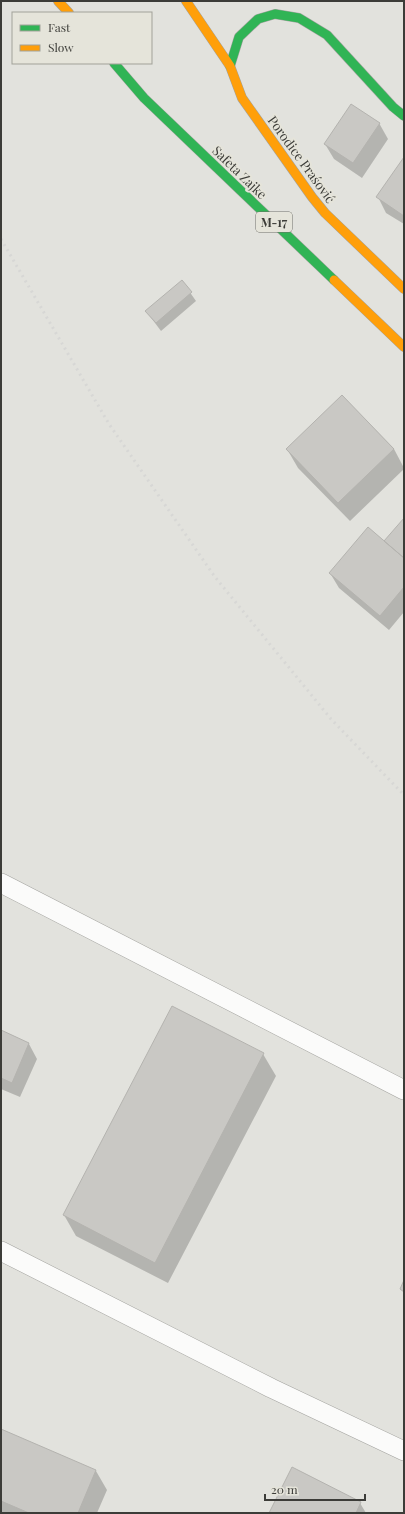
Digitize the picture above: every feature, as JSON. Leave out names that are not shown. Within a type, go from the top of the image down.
[{"type":"street","points":[[58,1],[68,12]]},
{"type":"street","name":"Porodice Praśović","points":[[186,1],[230,66],[242,98],[312,197],[325,213],[404,289]]},
{"type":"street","points":[[230,66],[239,37],[258,19],[275,14],[299,18],[327,35],[393,107],[404,116]]},
{"type":"street","name":"Safeta Zajke","points":[[115,64],[144,98],[404,347]]},
{"type":"lane","points":[[1,883],[404,1090]]},
{"type":"lane","points":[[1,1251],[271,1388],[404,1451]]},
{"type":"building","points":[[351,104],[380,123],[353,163],[324,144]]},
{"type":"building","points":[[404,157],[404,216],[376,197]]},
{"type":"building","points":[[182,280],[192,292],[156,323],[145,311]]},
{"type":"building","points":[[342,395],[394,449],[338,503],[286,449]]},
{"type":"building","points":[[404,518],[404,558],[384,541]]},
{"type":"building","points":[[368,527],[404,558],[404,587],[380,616],[329,573]]},
{"type":"building","points":[[172,1006],[264,1053],[155,1263],[63,1215]]},
{"type":"building","points":[[1,1030],[29,1043],[12,1083],[1,1078]]},
{"type":"building","points":[[404,1280],[404,1292],[400,1289]]},
{"type":"building","points":[[1,1429],[96,1470],[78,1513],[29,1513],[1,1501]]},
{"type":"building","points":[[292,1467],[361,1502],[356,1513],[269,1513]]},
{"type":"railway","points":[[1,239],[109,424],[215,577],[331,719],[404,795]]},
{"type":"traffic: fast","points":[[230,66],[239,37],[258,19],[275,14],[299,18],[327,35],[393,107],[404,116]]},
{"type":"traffic: fast","points":[[115,64],[144,98],[334,280]]},
{"type":"traffic: slow","points":[[58,1],[68,12]]},
{"type":"traffic: slow","points":[[186,1],[230,66],[242,98],[312,197],[325,213],[404,289]]},
{"type":"traffic: slow","points":[[334,280],[404,347]]}]
